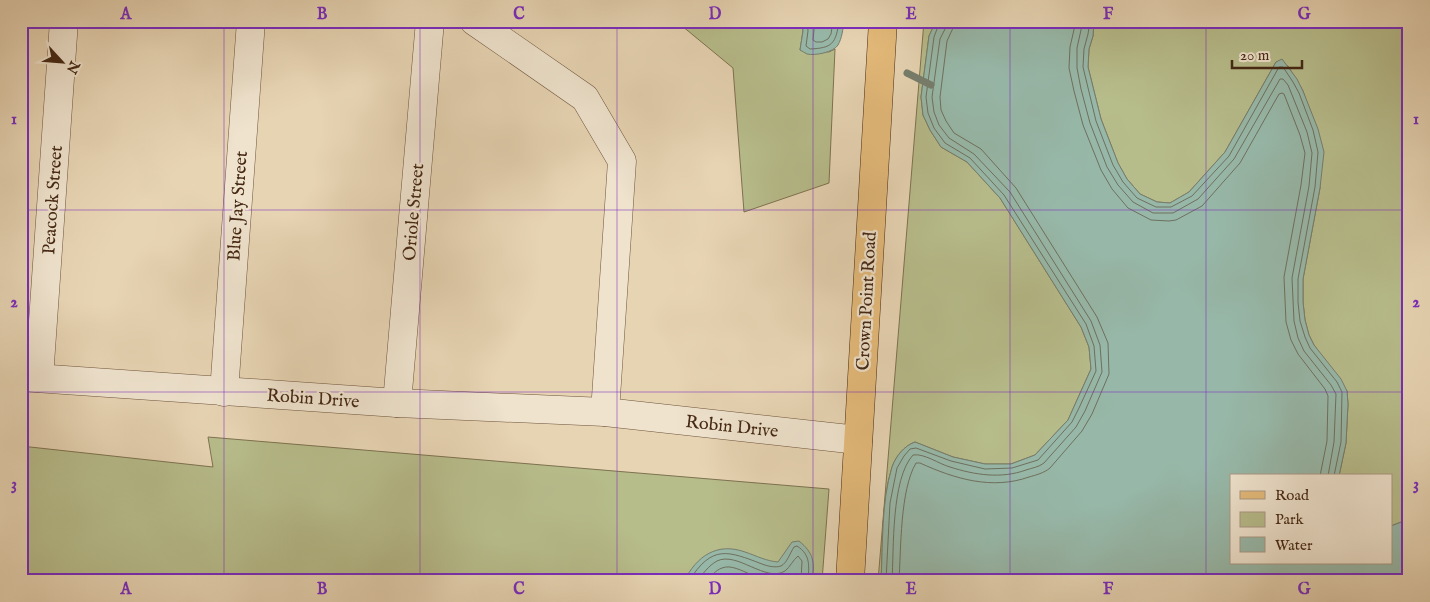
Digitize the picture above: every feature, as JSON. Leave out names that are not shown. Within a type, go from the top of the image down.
[{"type":"main road","name":"Crown Point Road","points":[[850,581],[883,21]]},
{"type":"street","name":"Peacock Street","points":[[30,378],[64,21]]},
{"type":"street","name":"Blue Jay Street","points":[[224,392],[251,21]]},
{"type":"street","name":"Oriole Street","points":[[397,403],[430,21]]},
{"type":"street","points":[[474,21],[585,98],[622,161],[605,412]]},
{"type":"street","name":"Robin Drive","points":[[30,378],[397,403],[605,412],[858,440]]},
{"type":"green space","points":[[676,21],[802,21],[803,31],[800,50],[829,52],[835,49],[829,183],[744,212],[733,68]]},
{"type":"green space","points":[[924,21],[936,21],[929,36],[921,97],[923,115],[930,130],[941,147],[967,162],[1000,198],[1081,327],[1089,347],[1091,369],[1068,420],[1035,455],[1011,464],[985,464],[953,457],[915,442],[904,449],[898,455],[888,480],[883,523],[881,581],[878,581]]},
{"type":"green space","points":[[1094,21],[1409,21],[1409,519],[1392,526],[1392,474],[1339,474],[1346,443],[1347,391],[1314,345],[1305,320],[1303,279],[1320,188],[1309,109],[1303,91],[1288,66],[1276,62],[1225,152],[1189,192],[1170,203],[1157,202],[1140,194],[1127,179],[1118,163],[1101,119],[1088,67],[1089,49],[1093,36]]},
{"type":"green space","points":[[208,437],[829,489],[822,581],[21,581],[21,446],[213,467]]},
{"type":"water","points":[[802,21],[844,21],[838,45],[833,50],[819,54],[807,54],[800,50],[803,31]]},
{"type":"water","points":[[936,21],[1094,21],[1088,67],[1101,119],[1118,163],[1127,179],[1140,194],[1157,202],[1170,203],[1189,192],[1225,152],[1276,62],[1282,59],[1297,79],[1303,91],[1318,129],[1324,152],[1320,188],[1303,279],[1303,302],[1309,335],[1314,345],[1341,379],[1347,391],[1346,443],[1339,474],[1230,474],[1230,564],[1392,564],[1392,526],[1409,519],[1409,581],[881,581],[886,495],[892,467],[898,455],[915,442],[953,457],[985,464],[1011,464],[1035,455],[1068,420],[1091,369],[1089,347],[1081,327],[1000,198],[967,162],[941,147],[930,130],[923,115],[921,97],[929,36]]},
{"type":"water","points":[[799,541],[808,550],[812,559],[812,581],[684,581],[689,572],[702,558],[717,550],[735,549],[778,562],[792,542]]},
{"type":"waterway","points":[[907,73],[931,85]]}]
